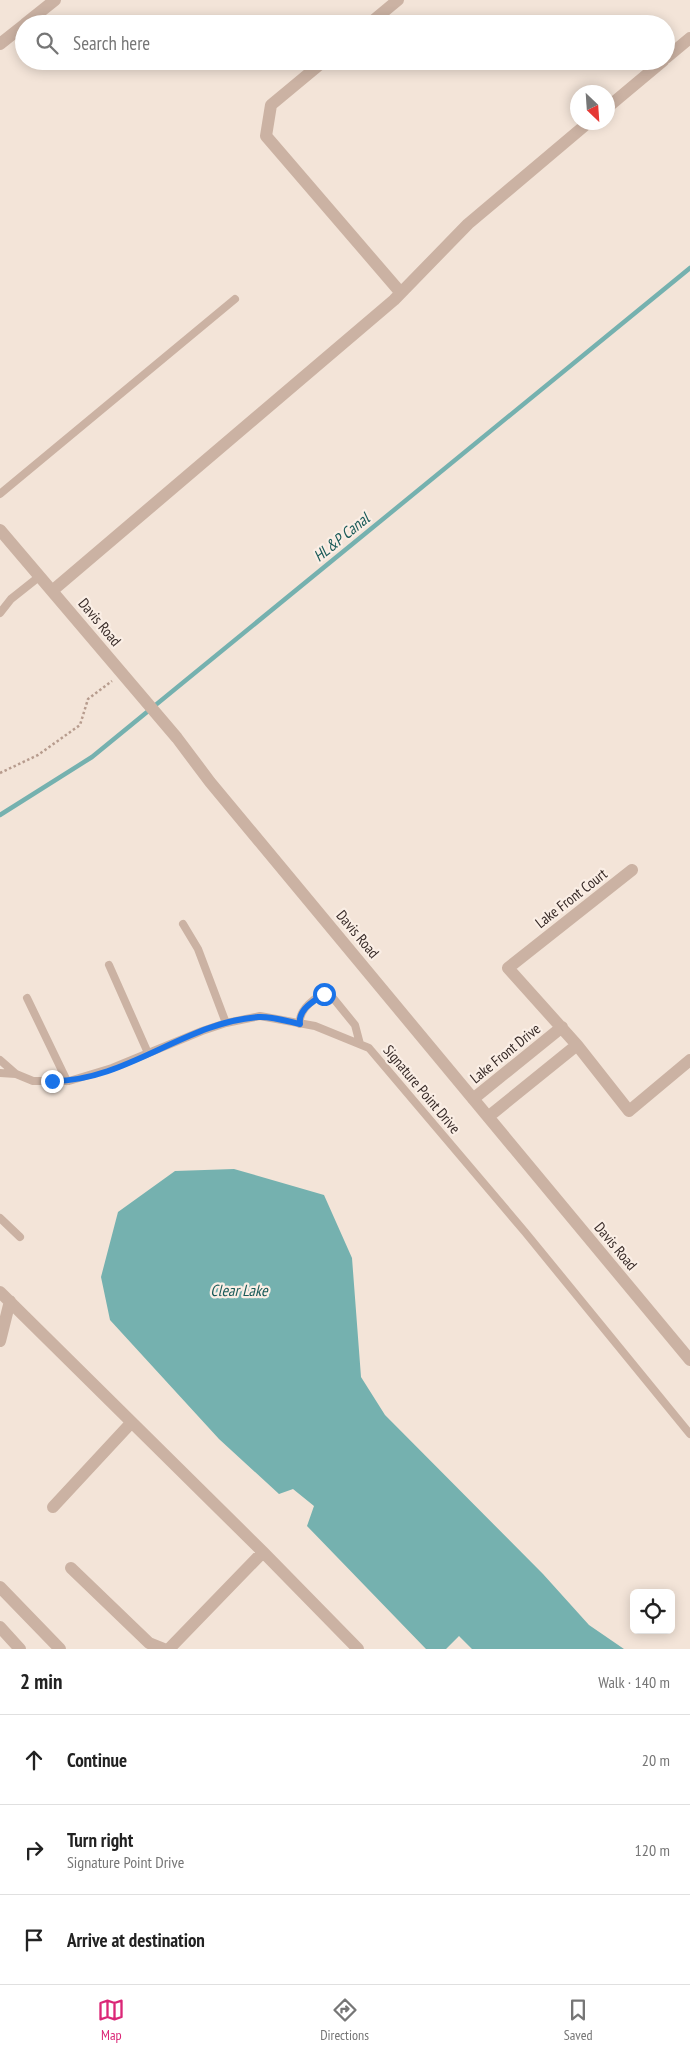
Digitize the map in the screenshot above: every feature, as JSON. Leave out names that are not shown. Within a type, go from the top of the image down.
[{"type":"street","points":[[36,15],[55,0]]},
{"type":"street","points":[[380,15],[398,0]]},
{"type":"street","points":[[0,44],[15,32]]},
{"type":"street","points":[[675,50],[690,38]]},
{"type":"street","points":[[313,70],[272,105],[266,136],[401,293]]},
{"type":"street","points":[[615,101],[651,70]]},
{"type":"street","points":[[52,591],[401,293],[468,224],[580,130]]},
{"type":"street","name":"Davis Road","points":[[0,530],[40,576],[118,676],[178,738],[210,782],[690,1360]]},
{"type":"street","name":"Lake Front Court","points":[[562,1027],[508,968],[632,870]]},
{"type":"street","name":"Lake Front Drive","points":[[474,1099],[562,1027],[629,1111],[690,1060]]},
{"type":"street","points":[[488,1117],[576,1045]]},
{"type":"street","points":[[0,1292],[264,1552],[358,1649]]},
{"type":"street","points":[[0,1341],[10,1301]]},
{"type":"street","points":[[53,1507],[132,1423]]},
{"type":"street","points":[[169,1649],[264,1552]]},
{"type":"street","points":[[71,1568],[149,1643],[164,1649]]},
{"type":"street","points":[[0,1587],[60,1649]]},
{"type":"street","points":[[0,1627],[20,1649]]},
{"type":"lane","points":[[0,494],[236,299]]},
{"type":"lane","points":[[0,613],[11,600],[40,576]]},
{"type":"lane","points":[[183,924],[198,949],[226,1023]]},
{"type":"lane","points":[[109,965],[148,1053]]},
{"type":"lane","points":[[300,1024],[299,1017],[302,1011],[324,994],[329,993],[355,1025],[360,1044]]},
{"type":"lane","points":[[27,998],[67,1081]]},
{"type":"lane","name":"Signature Point Drive","points":[[0,1073],[16,1074],[33,1081],[67,1081],[112,1068],[226,1023],[260,1016],[315,1026],[369,1048],[525,1232],[690,1434]]},
{"type":"lane","name":"Signature Point Drive","points":[[0,1060],[16,1074]]},
{"type":"lane","points":[[0,1218],[20,1237]]},
{"type":"path","points":[[0,773],[38,755],[80,725],[88,699],[118,676]]},
{"type":"water","name":"Clear Lake","points":[[234,1169],[324,1195],[352,1258],[361,1377],[385,1415],[543,1574],[589,1625],[624,1649],[472,1649],[459,1636],[446,1649],[426,1649],[307,1526],[314,1506],[293,1489],[279,1494],[219,1439],[110,1320],[101,1277],[118,1212],[175,1171]]},
{"type":"waterway","name":"HL&P Canal","points":[[0,815],[92,757],[690,268]]},
{"type":"route","points":[[52,1081],[70,1081],[112,1068],[226,1023],[260,1016],[300,1024],[299,1017],[302,1011],[324,994]]}]
